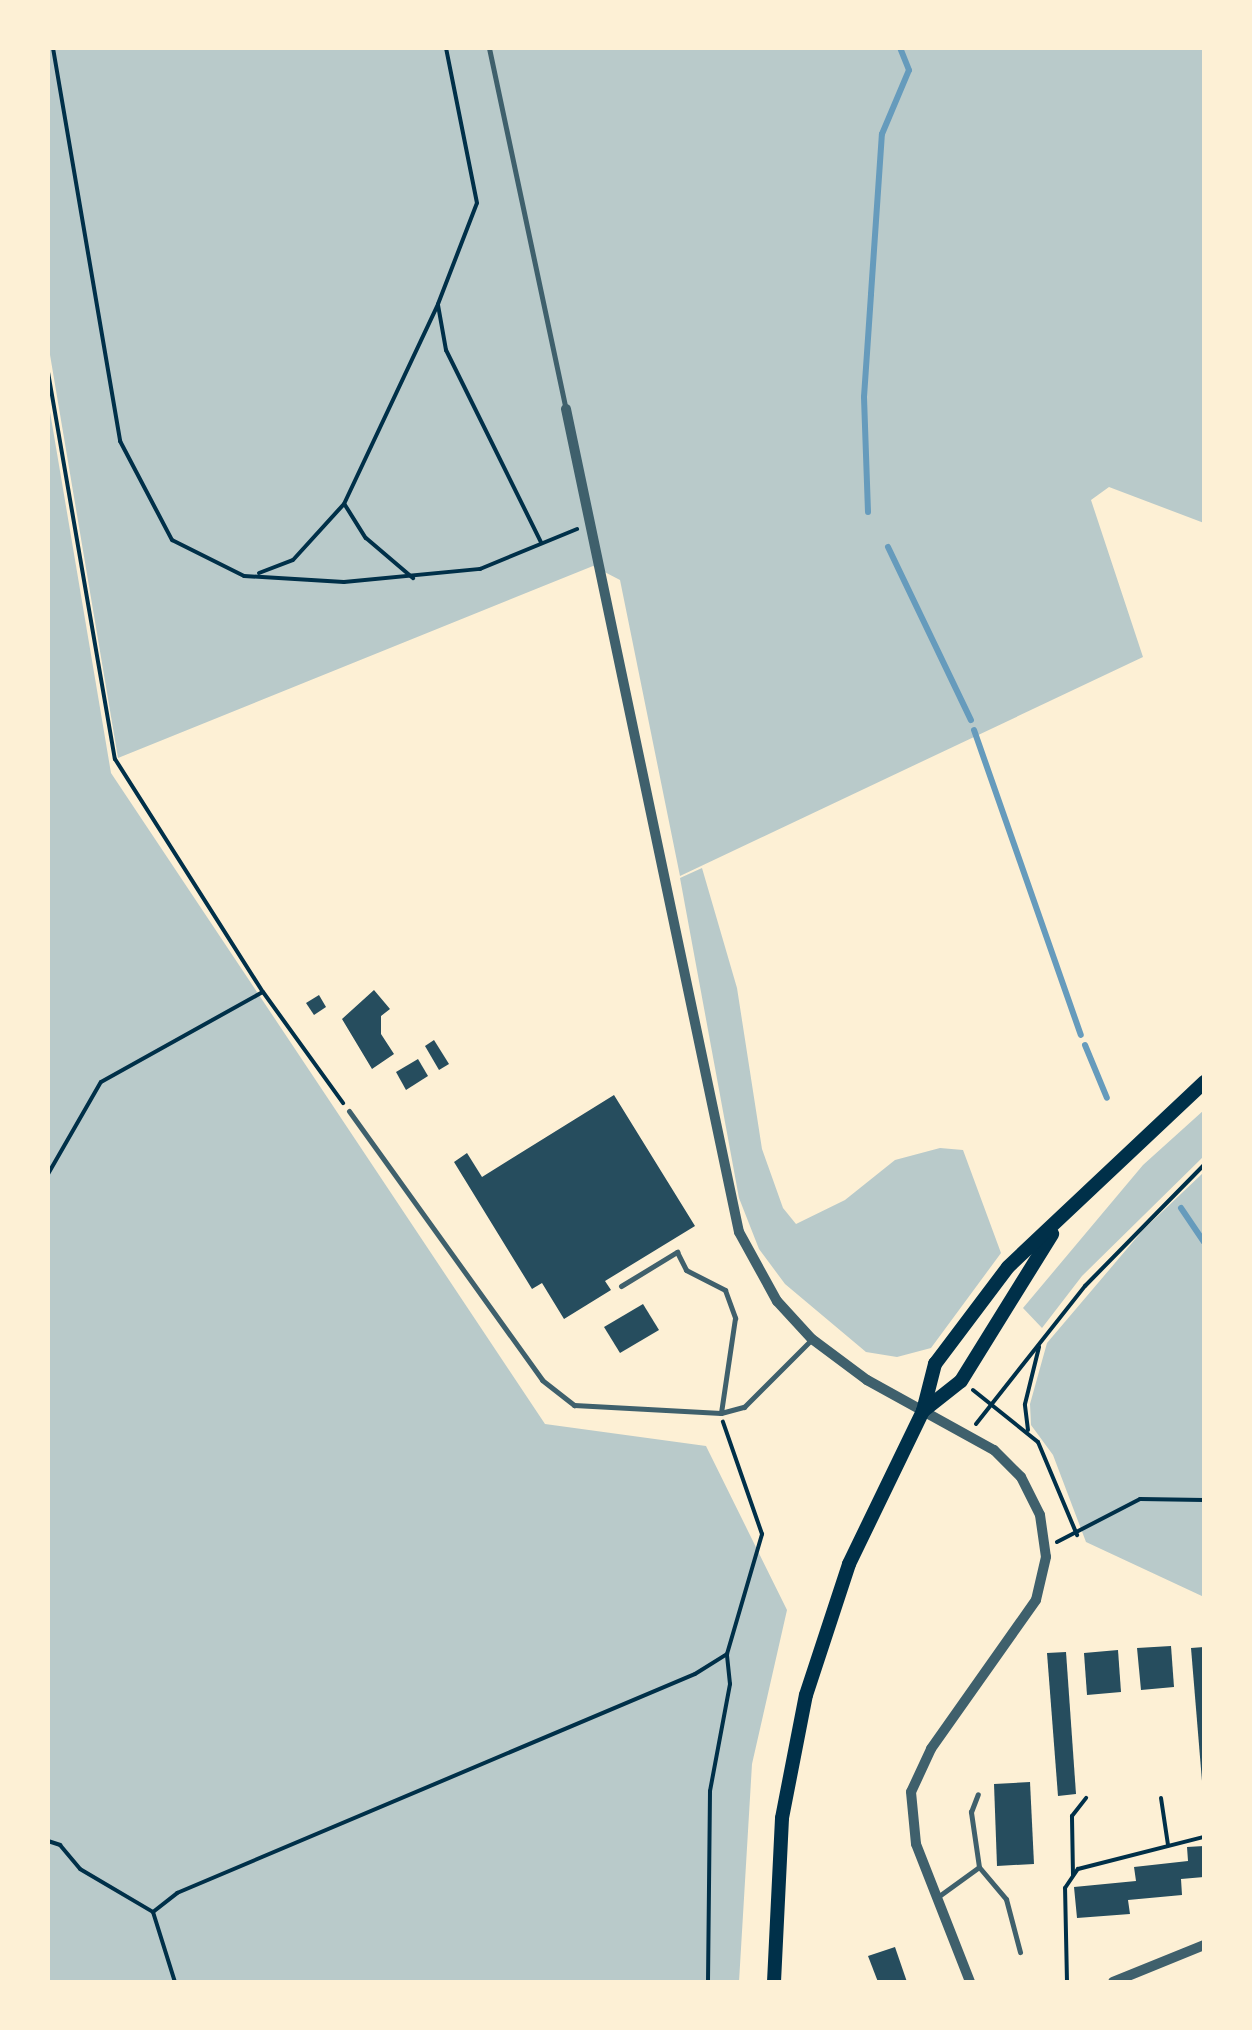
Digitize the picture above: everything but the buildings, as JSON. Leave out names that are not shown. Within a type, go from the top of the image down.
[{"type":"main road","points":[[774,1982],[782,1818],[806,1695],[856,1547],[923,1411],[935,1364],[1008,1266],[1058,1224],[1204,1082]]},
{"type":"main road","points":[[923,1411],[961,1381],[1058,1224]]},
{"type":"street","points":[[566,409],[728,1195],[762,1277],[812,1339],[965,1434],[1021,1477],[1046,1543],[1043,1580],[1031,1609],[916,1777],[912,1832],[970,1982]]},
{"type":"street","points":[[1113,1982],[1204,1946]]},
{"type":"lane","points":[[488,48],[566,409]]},
{"type":"lane","points":[[348,1111],[556,1395],[574,1405],[721,1413],[744,1406],[812,1339]]},
{"type":"lane","points":[[621,1286],[676,1252],[686,1270],[725,1290],[735,1318],[721,1413]]},
{"type":"lane","points":[[978,1794],[971,1812],[979,1867],[1006,1899],[1020,1952]]},
{"type":"lane","points":[[937,1898],[979,1867]]},
{"type":"path","points":[[53,48],[120,441],[172,540],[205,560],[255,574],[344,582],[480,569],[577,529]]},
{"type":"path","points":[[255,574],[293,560],[344,504],[438,304],[477,204],[446,48]]},
{"type":"path","points":[[438,304],[457,376],[541,542]]},
{"type":"path","points":[[48,372],[115,758],[264,992],[348,1111]]},
{"type":"path","points":[[344,504],[366,538],[413,578]]},
{"type":"path","points":[[48,1174],[101,1082],[264,992]]},
{"type":"path","points":[[965,1434],[994,1405],[1085,1286],[1204,1165]]},
{"type":"path","points":[[1028,1430],[1025,1404],[1039,1345]]},
{"type":"path","points":[[961,1381],[1028,1430],[1049,1458],[1077,1535]]},
{"type":"path","points":[[708,1982],[710,1792],[730,1684],[727,1654],[762,1534],[737,1478],[721,1413]]},
{"type":"path","points":[[1046,1543],[1077,1535],[1116,1506],[1140,1498],[1204,1500]]},
{"type":"path","points":[[153,1912],[177,1893],[695,1674],[727,1654]]},
{"type":"path","points":[[1074,1875],[1072,1816],[1086,1798]]},
{"type":"path","points":[[1161,1798],[1168,1845]]},
{"type":"path","points":[[1067,1982],[1065,1888],[1074,1875],[1107,1858],[1204,1837]]},
{"type":"path","points":[[48,1840],[60,1845],[80,1869],[153,1912],[174,1982]]},
{"type":"shaded area","points":[[48,48],[1204,48],[1204,523],[1109,487],[1091,500],[1143,657],[680,876],[620,580],[593,566],[118,758],[48,343]]},
{"type":"shaded area","points":[[48,400],[111,773],[545,1424],[706,1446],[787,1610],[752,1764],[739,1982],[48,1982]]},
{"type":"shaded area","points":[[702,868],[737,988],[762,1149],[783,1208],[796,1224],[845,1200],[895,1160],[940,1148],[963,1150],[1001,1253],[931,1348],[897,1357],[866,1352],[785,1284],[759,1249],[739,1198],[680,878]]},
{"type":"shaded area","points":[[1204,1110],[1204,1156],[1082,1276],[1042,1328],[1023,1308],[1143,1165]]},
{"type":"shaded area","points":[[1204,1172],[1204,1597],[1086,1542],[1053,1455],[1031,1425],[1030,1404],[1047,1343],[1143,1230]]},
{"type":"waterway","points":[[868,512],[864,397],[882,134],[909,70],[900,48]]},
{"type":"waterway","points":[[888,547],[971,720]]},
{"type":"waterway","points":[[974,730],[1081,1035]]},
{"type":"waterway","points":[[1085,1045],[1107,1098]]},
{"type":"waterway","points":[[1181,1208],[1204,1242]]}]
